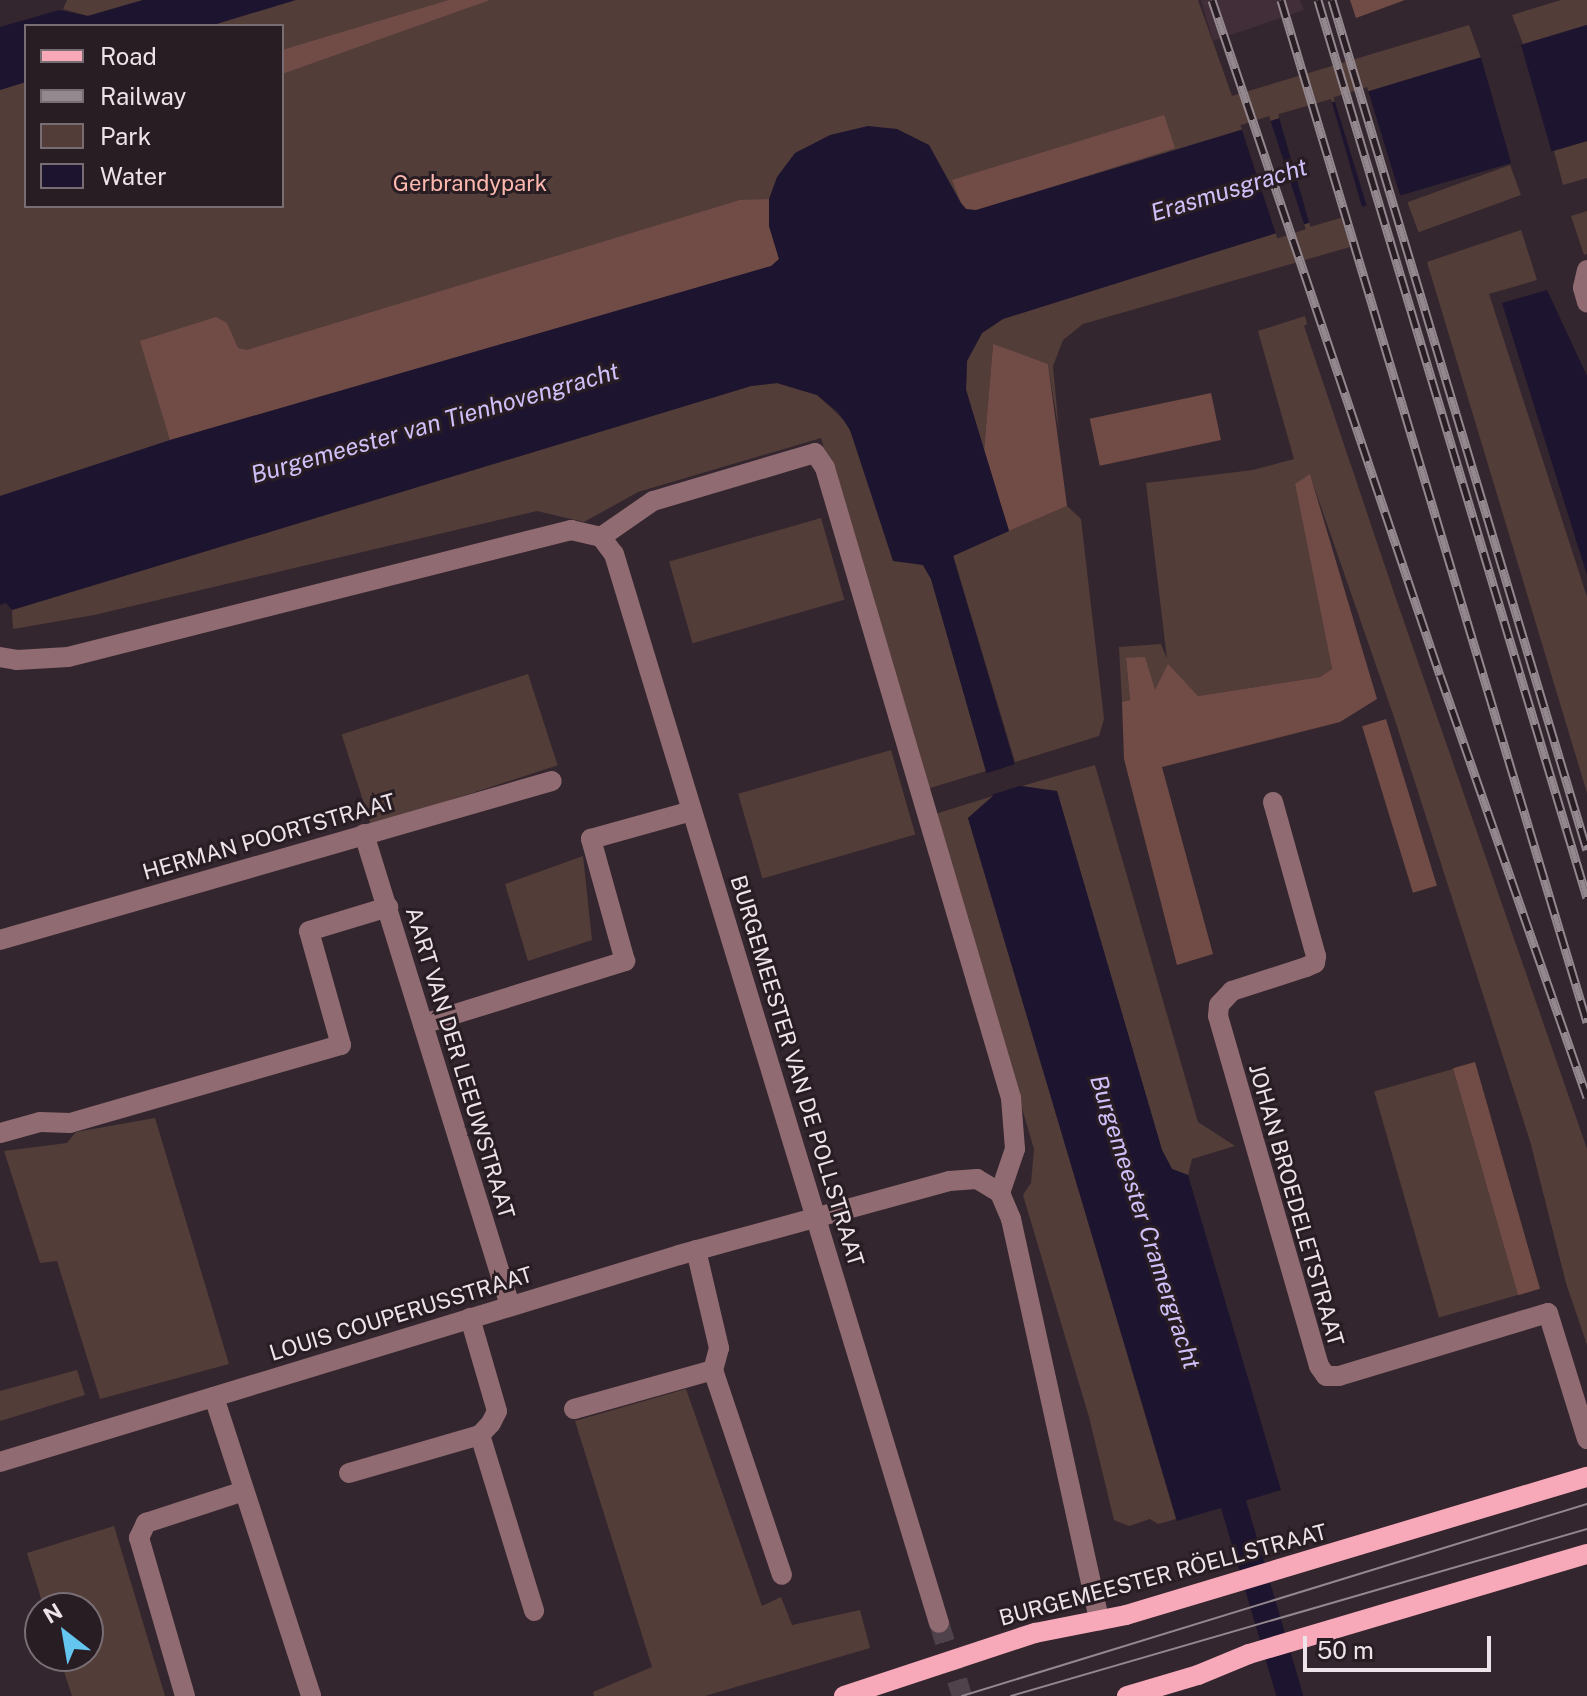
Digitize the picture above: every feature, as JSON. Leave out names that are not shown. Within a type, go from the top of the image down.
[{"type":"main road","name":"BURGEMEESTER RÖELLSTRAAT","points":[[844,1696],[1035,1633],[1099,1620],[1272,1572],[1587,1477]]},
{"type":"main road","points":[[1127,1696],[1198,1675],[1249,1654],[1587,1554]]},
{"type":"street","points":[[1587,270],[1583,288],[1587,302]]},
{"type":"street","points":[[0,657],[17,660],[68,657],[571,530],[601,537],[653,501],[815,453],[825,468],[1011,1098],[1015,1149],[1000,1193],[1015,1235],[1099,1620]]},
{"type":"street","name":"BURGEMEESTER VAN DE POLLSTRAAT","points":[[601,537],[614,554],[939,1623]]},
{"type":"street","name":"HERMAN POORTSTRAAT","points":[[0,940],[552,781]]},
{"type":"street","name":"JOHAN BROEDELETSTRAAT","points":[[1273,802],[1316,956],[1315,963],[1232,991],[1219,1005],[1218,1016],[1319,1366],[1326,1376],[1339,1376],[1548,1313],[1587,1439]]},
{"type":"street","points":[[423,1024],[625,961],[591,839],[691,811]]},
{"type":"street","name":"AART VAN DER LEEUWSTRAAT","points":[[364,834],[510,1306]]},
{"type":"street","points":[[0,1133],[40,1122],[84,1120],[341,1045],[309,931],[388,907]]},
{"type":"street","points":[[818,1218],[949,1181],[977,1179],[1000,1193]]},
{"type":"street","name":"LOUIS COUPERUSSTRAAT","points":[[0,1462],[696,1250],[818,1218]]},
{"type":"street","points":[[696,1250],[719,1348],[713,1370],[782,1575]]},
{"type":"street","points":[[349,1473],[480,1435],[497,1411],[470,1318]]},
{"type":"street","points":[[574,1409],[713,1370]]},
{"type":"street","points":[[214,1397],[311,1696]]},
{"type":"street","points":[[480,1435],[534,1611]]},
{"type":"street","points":[[185,1696],[139,1538],[146,1523],[244,1491]]},
{"type":"shaded area","points":[[449,0],[490,0],[284,73],[284,49]]},
{"type":"shaded area","points":[[1201,0],[1300,0],[1304,10],[1213,41]]},
{"type":"shaded area","points":[[1350,0],[1405,0],[1356,18]]},
{"type":"shaded area","points":[[1164,115],[1175,148],[976,211],[966,209],[961,203],[952,180]]},
{"type":"shaded area","points":[[769,199],[769,226],[779,259],[772,266],[170,440],[140,341],[216,317],[227,323],[238,348],[247,350],[740,200]]},
{"type":"shaded area","points":[[993,344],[1048,364],[1067,506],[1009,531],[984,451]]},
{"type":"shaded area","points":[[1211,393],[1221,440],[1100,466],[1090,419]]},
{"type":"shaded area","points":[[1310,474],[1377,699],[1340,722],[1162,767],[1213,954],[1177,965],[1124,759],[1122,702],[1130,700],[1126,658],[1145,657],[1155,690],[1168,664],[1198,696],[1320,677],[1332,669],[1295,484]]},
{"type":"shaded area","points":[[1386,719],[1437,885],[1413,893],[1362,726]]},
{"type":"shaded area","points":[[1475,1062],[1540,1289],[1518,1295],[1453,1068]]},
{"type":"green space","points":[[67,0],[143,0],[88,16],[63,9]]},
{"type":"green space","name":"Gerbrandypark","points":[[250,0],[1198,0],[1232,96],[1469,25],[1481,58],[0,513],[0,78],[24,71],[24,208],[284,208],[284,24],[173,24]]},
{"type":"green space","points":[[1561,0],[1587,0],[1587,25],[1523,44],[1512,15]]},
{"type":"green space","points":[[1587,141],[1587,178],[1563,185],[1554,151]]},
{"type":"green space","points":[[1510,165],[1521,195],[1419,232],[1408,202]]},
{"type":"green space","points":[[1587,211],[1587,254],[1584,255],[1571,216]]},
{"type":"green space","points":[[1340,213],[1350,247],[1083,324],[1063,340],[1053,366],[1059,432],[1048,364],[993,345],[984,451],[966,389],[967,361],[982,333],[1002,319]]},
{"type":"green space","points":[[1521,230],[1537,280],[1489,294],[1587,597],[1587,793],[1427,262]]},
{"type":"green space","points":[[1305,316],[1307,324],[1304,326],[1393,590],[1587,1149],[1587,1345],[1566,1283],[1530,1141],[1395,720],[1310,475],[1295,484],[1332,669],[1320,677],[1198,696],[1168,665],[1156,691],[1126,658],[1130,700],[1122,702],[1119,647],[1161,644],[1167,659],[1146,483],[1253,470],[1294,459],[1258,331]]},
{"type":"green space","points":[[777,383],[817,395],[846,422],[912,562],[923,565],[931,579],[986,771],[927,789],[821,438],[638,492],[584,522],[537,511],[94,615],[13,629],[12,610],[751,386]]},
{"type":"green space","points":[[1067,506],[1081,519],[1104,719],[1099,736],[1015,762],[953,555]]},
{"type":"green space","points":[[821,518],[844,600],[693,643],[669,562]]},
{"type":"green space","points":[[528,674],[558,765],[371,826],[342,735]]},
{"type":"green space","points":[[891,750],[915,835],[762,878],[738,794]]},
{"type":"green space","points":[[1095,765],[1198,1122],[1235,1146],[1192,1159],[1188,1175],[1172,1169],[1162,1150],[1057,792],[1022,786]]},
{"type":"green space","points":[[993,796],[968,818],[1176,1519],[1158,1524],[1150,1519],[1129,1526],[1114,1520],[1089,1417],[1023,1195],[1031,1183],[1034,1149],[935,814]]},
{"type":"green space","points":[[583,856],[592,940],[528,961],[505,884]]},
{"type":"green space","points":[[1453,1069],[1518,1295],[1439,1317],[1374,1092]]},
{"type":"green space","points":[[155,1118],[229,1364],[100,1399],[57,1261],[40,1263],[4,1151],[67,1143],[76,1132]]},
{"type":"green space","points":[[77,1370],[85,1395],[0,1421],[0,1391]]},
{"type":"green space","points":[[686,1389],[762,1606],[781,1597],[792,1625],[860,1610],[870,1648],[705,1696],[594,1696],[593,1692],[652,1667],[575,1421]]},
{"type":"green space","points":[[114,1526],[165,1696],[72,1696],[64,1672],[104,1672],[104,1592],[39,1592],[27,1553]]},
{"type":"water","points":[[143,0],[296,0],[217,24],[24,24],[24,83],[0,90],[0,27],[59,10],[88,16]]},
{"type":"water","points":[[1587,25],[1587,141],[1340,213],[1003,319],[982,333],[967,361],[966,390],[1009,531],[953,556],[1021,786],[1057,791],[1162,1150],[1172,1169],[1188,1175],[1281,1490],[1177,1521],[968,818],[993,796],[931,579],[923,565],[893,561],[850,430],[838,412],[817,395],[777,383],[751,386],[12,610],[6,603],[0,605],[0,496],[170,440],[771,266],[779,259],[769,226],[769,199],[777,177],[795,153],[830,135],[868,126],[897,129],[929,145],[961,203],[966,209],[976,210]]},
{"type":"water","points":[[1547,290],[1587,376],[1587,575],[1502,303]]},
{"type":"pier","points":[[1521,45],[1552,152],[1511,163],[1481,57]]},
{"type":"pier","points":[[1367,87],[1402,201],[1368,211],[1334,97]]},
{"type":"pier","points":[[1331,99],[1363,211],[1310,227],[1278,114]]},
{"type":"pier","points":[[1269,116],[1306,229],[1277,238],[1240,125]]},
{"type":"pier","points":[[1019,763],[1025,782],[1029,783],[991,795],[984,774]]},
{"type":"waterway","name":"Burgemeester Cramergracht","points":[[1224,1472],[1290,1696]]},
{"type":"tunnel","points":[[939,1623],[962,1696]]},
{"type":"tram line","points":[[962,1696],[1587,1504]]},
{"type":"tram line","points":[[1011,1696],[1587,1529]]},
{"type":"railway","points":[[1212,0],[1440,675],[1587,1097]]},
{"type":"railway","points":[[1281,0],[1587,1022]]},
{"type":"railway","points":[[1318,0],[1587,898]]},
{"type":"railway","points":[[1332,0],[1587,850]]},
{"type":"water label","name":"Erasmusgracht","points":[[1229,190]]},
{"type":"water label","name":"Burgemeester van Tienhovengracht","points":[[435,423]]}]
